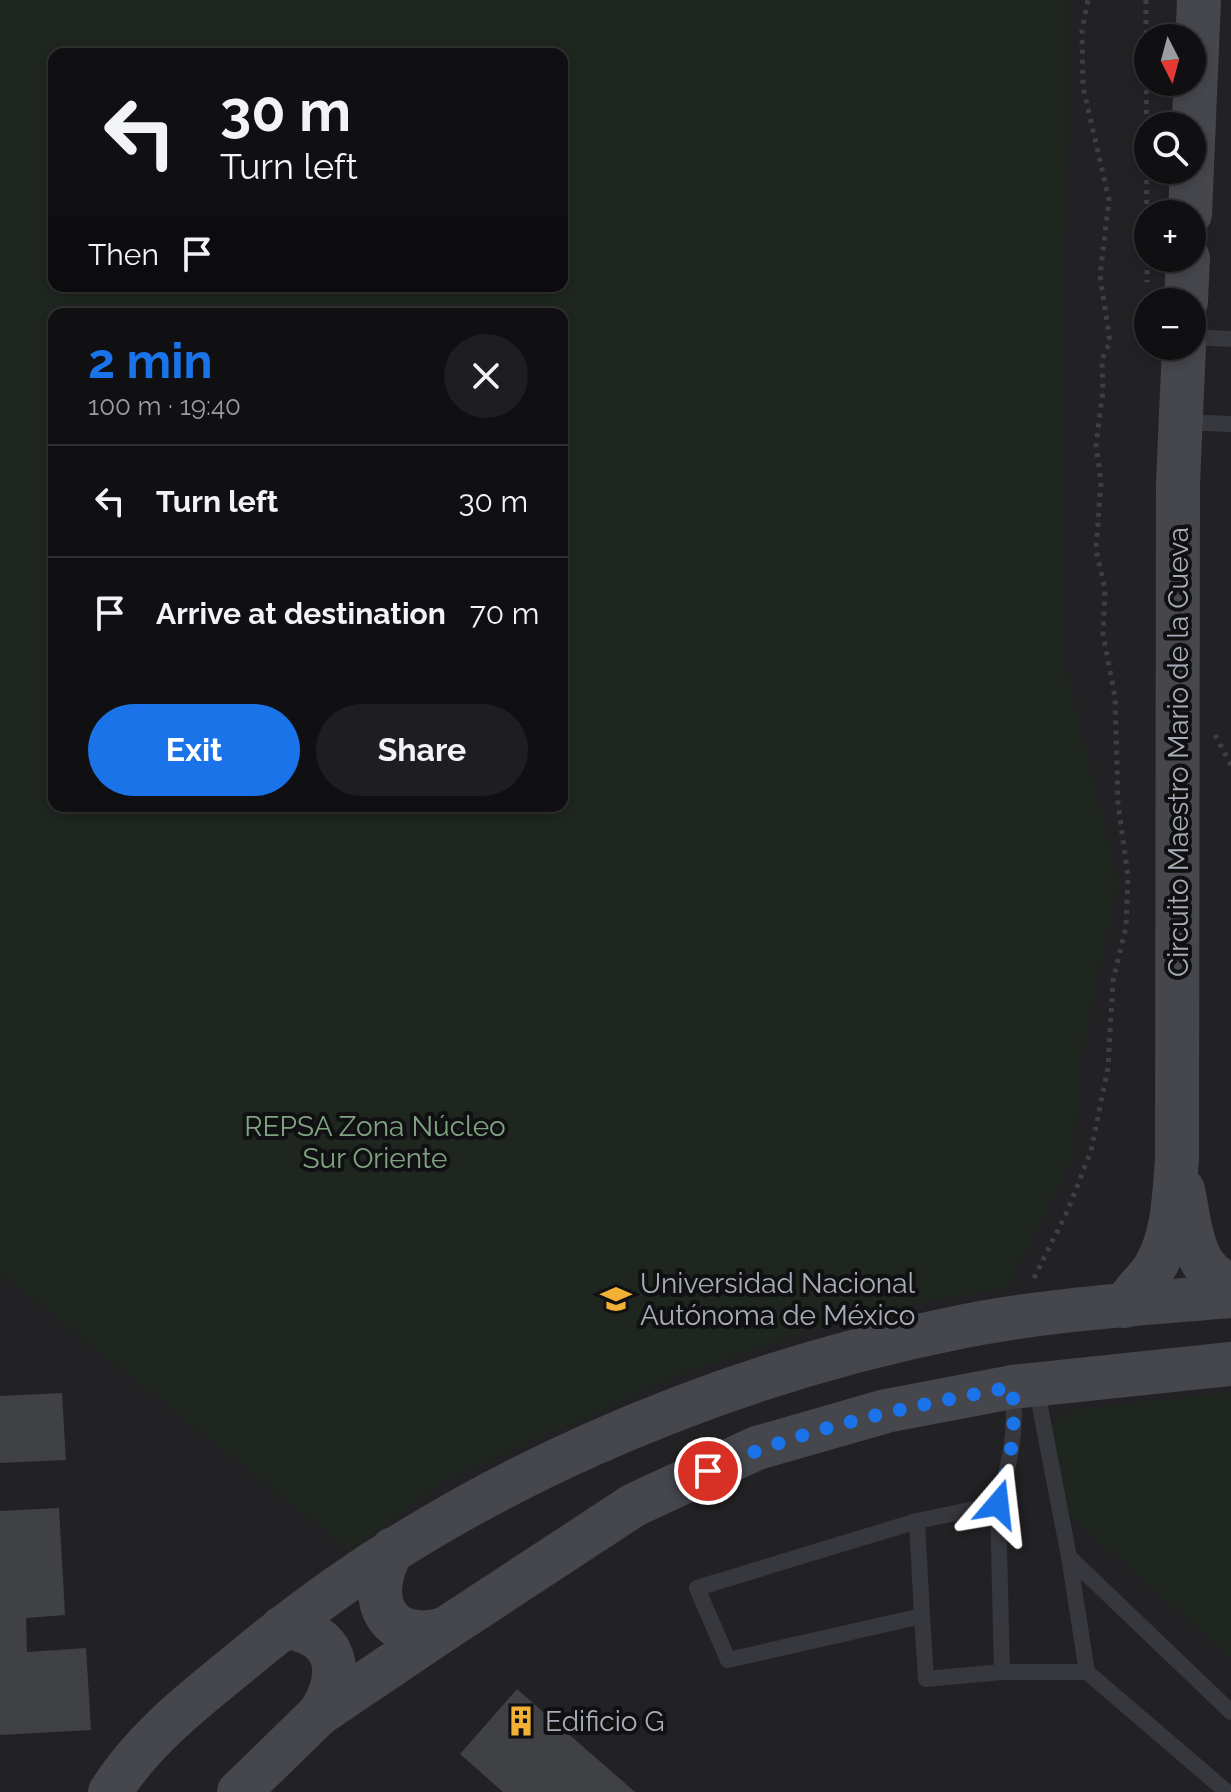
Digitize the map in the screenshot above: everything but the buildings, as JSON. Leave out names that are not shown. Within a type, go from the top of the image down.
[{"type":"street","points":[[1191,200],[1199,0]]},
{"type":"street","name":"Circuito Maestro Mario de la Cueva","points":[[1125,1306],[1135,1287],[1155,1267],[1171,1224],[1177,1159],[1180,422],[1183,360]]},
{"type":"street","name":"Circuito Maestro Mario de la Cueva","points":[[1177,1159],[1198,1258],[1215,1279],[1231,1285]]},
{"type":"street","points":[[110,1792],[160,1728],[283,1627],[393,1549],[614,1433],[733,1387],[851,1350],[1008,1319],[1231,1296]]},
{"type":"street","points":[[240,1792],[319,1714],[445,1629],[634,1505],[757,1448],[886,1411],[1024,1385],[1231,1364]]},
{"type":"street","points":[[393,1549],[379,1580],[380,1603],[385,1613],[394,1623],[418,1634],[445,1629]]},
{"type":"street","points":[[283,1627],[300,1629],[316,1636],[328,1649],[335,1664],[335,1682],[319,1714]]},
{"type":"lane","points":[[1206,338],[1231,339]]},
{"type":"lane","points":[[1180,422],[1231,424]]},
{"type":"lane","points":[[1002,1672],[998,1504],[1010,1463],[1024,1385]]},
{"type":"lane","points":[[1024,1385],[1069,1557],[1087,1672],[1227,1792]]},
{"type":"lane","points":[[922,1616],[728,1660],[697,1588],[917,1521],[998,1504]]},
{"type":"lane","points":[[917,1521],[926,1679],[1002,1672],[1087,1672]]},
{"type":"lane","points":[[1069,1557],[1231,1712]]},
{"type":"path","points":[[1008,1319],[1067,1212],[1091,1151],[1108,1068],[1113,981],[1126,927],[1128,876],[1118,804],[1115,697],[1103,634],[1105,589],[1096,550],[1101,482],[1096,445],[1103,390],[1102,359],[1110,342],[1100,275],[1109,200],[1083,87],[1082,30],[1088,0]]},
{"type":"shaded area","name":"REPSA Zona Núcleo Sur Oriente","points":[[0,0],[1231,0],[1231,1792],[0,1792]]},
{"type":"green space","name":"REPSA Zona Núcleo Sur Oriente","points":[[0,0],[1068,0],[1063,658],[1118,882],[1081,1058],[1074,1156],[1007,1287],[853,1315],[685,1372],[440,1483],[350,1550],[0,1273]]},
{"type":"green space","points":[[1231,1392],[1231,1657],[1067,1513],[1051,1434],[1055,1421],[1074,1410]]},
{"type":"place","name":"Universidad Nacional Autónoma de México","points":[[616,1299]]},
{"type":"place","name":"Edificio G","points":[[521,1721]]},
{"type":"route","points":[[708,1471],[757,1448],[886,1411],[1012,1387],[1016,1418],[1010,1463],[998,1504]]}]
